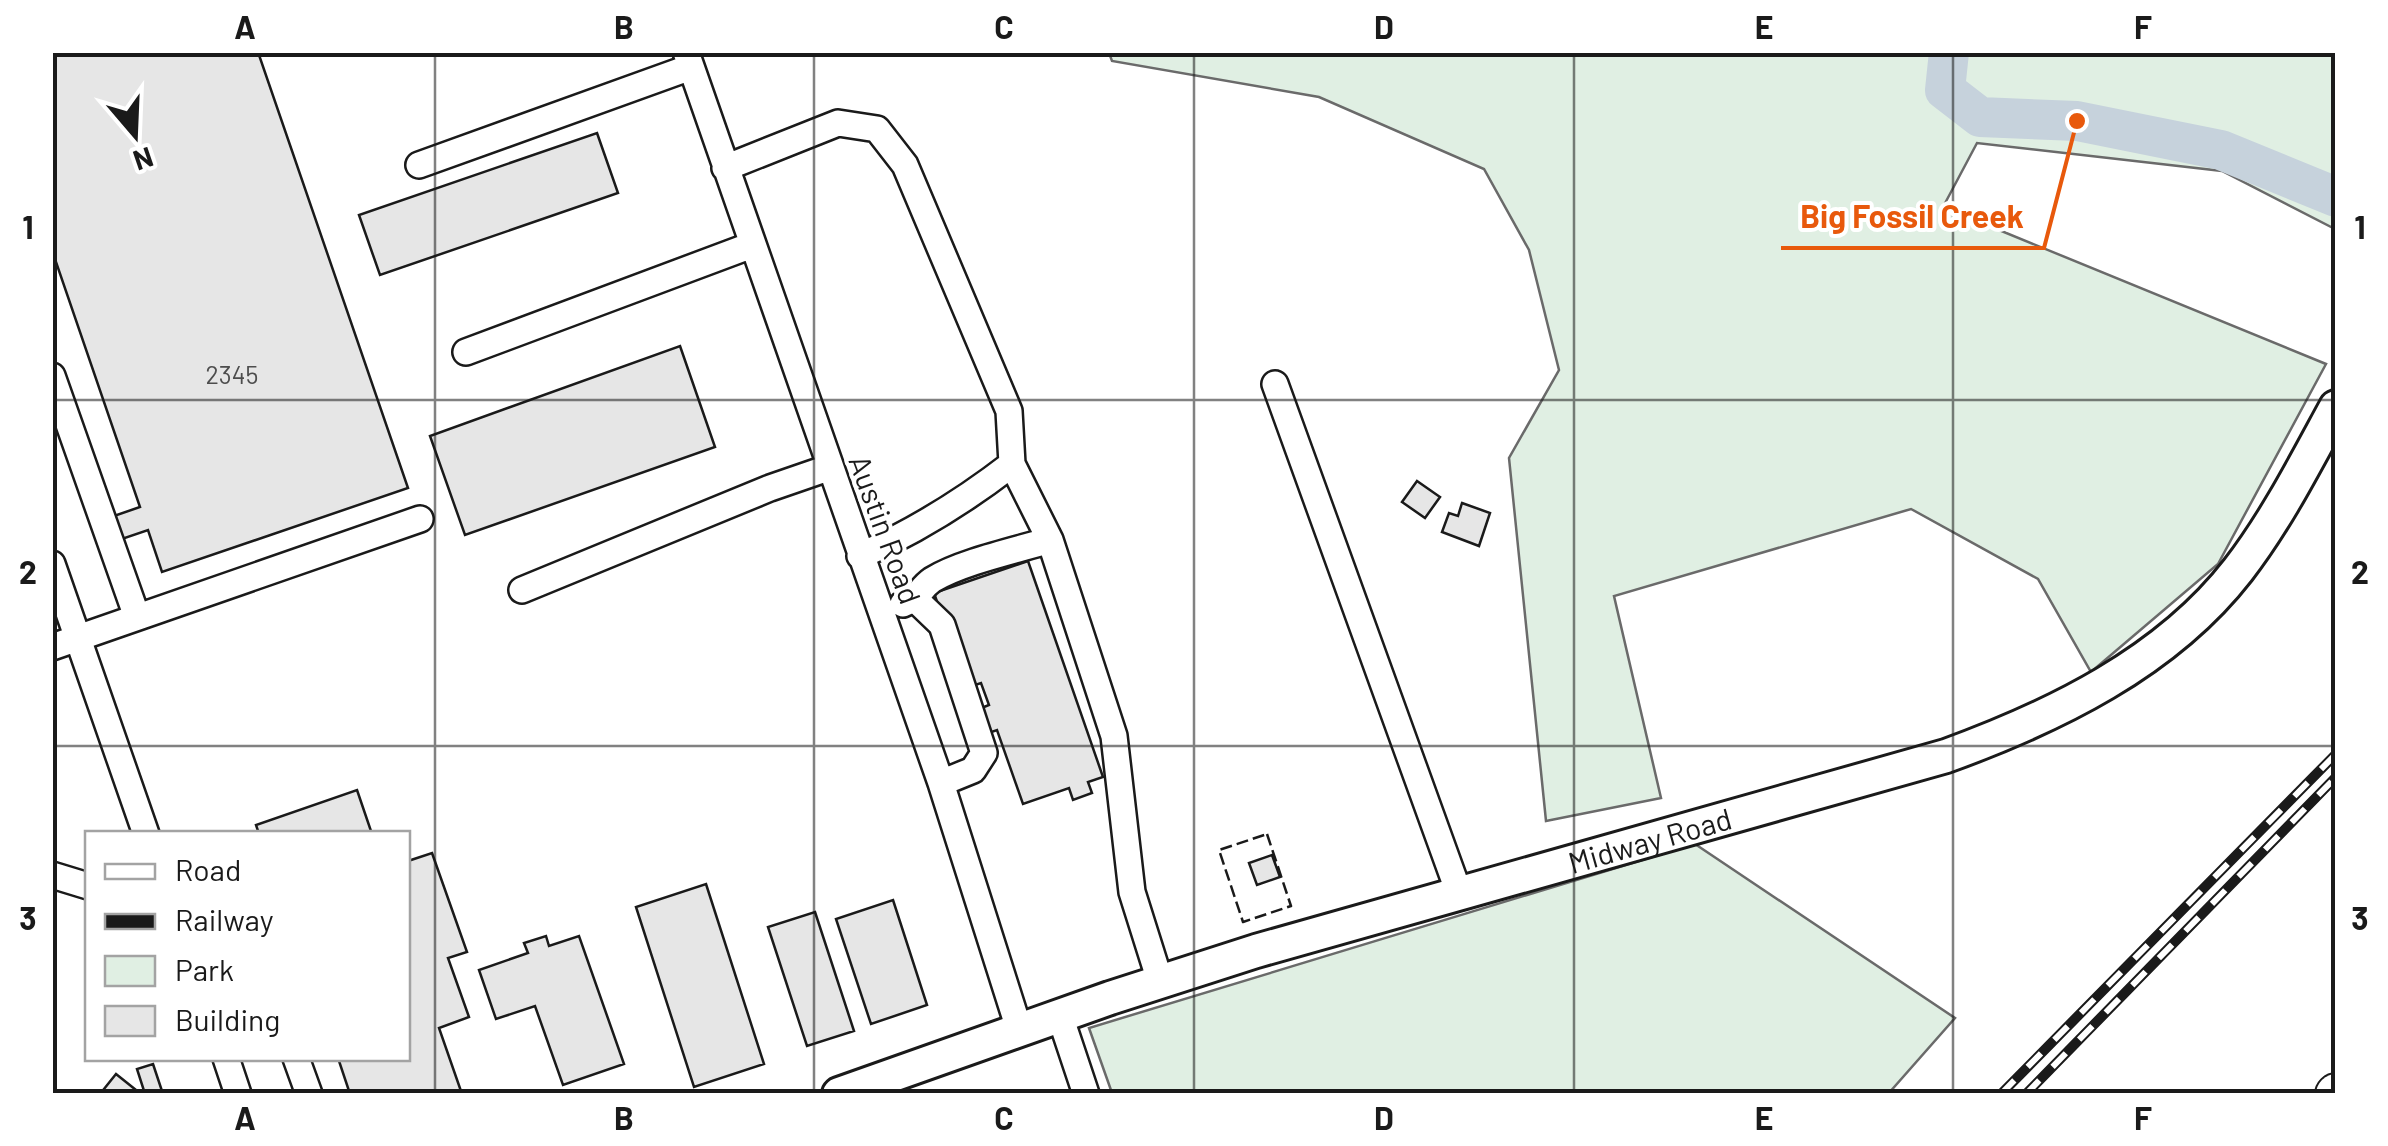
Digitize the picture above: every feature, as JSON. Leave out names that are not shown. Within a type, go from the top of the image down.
[{"type":"main road","name":"Midway Road","points":[[840,1094],[1160,981],[1946,756],[2032,723],[2149,654],[2212,600],[2262,537],[2336,407]]},
{"type":"street","points":[[419,166],[688,60]]},
{"type":"street","name":"Austin Road","points":[[688,60],[828,468],[882,612],[1019,1030]]},
{"type":"street","points":[[725,168],[838,123],[877,129],[905,165],[1010,410],[1012,464],[1050,540],[1114,736],[1132,892],[1160,981]]},
{"type":"street","points":[[466,352],[752,245]]},
{"type":"street","points":[[52,376],[136,617]]},
{"type":"street","points":[[1275,384],[1459,893]]},
{"type":"street","points":[[860,556],[914,532],[959,505],[1012,464]]},
{"type":"street","points":[[522,590],[828,468]]},
{"type":"street","points":[[52,647],[420,519]]},
{"type":"street","points":[[882,612],[916,600],[930,581],[1050,540]]},
{"type":"street","points":[[52,564],[145,831]]},
{"type":"street","points":[[916,600],[942,624],[984,753],[973,770],[940,783]]},
{"type":"street","points":[[52,875],[85,885]]},
{"type":"street","points":[[1060,1016],[1086,1094]]},
{"type":"street","points":[[227,1061],[238,1094]]},
{"type":"street","points":[[297,1061],[309,1094]]},
{"type":"green space","points":[[1109,53],[2335,53],[2335,229],[2222,171],[1977,143],[1943,207],[2326,364],[2218,564],[2091,672],[2038,579],[1911,509],[1614,596],[1661,798],[1546,821],[1509,458],[1559,370],[1529,250],[1484,169],[1319,97],[1112,61]]},
{"type":"green space","points":[[1695,844],[1955,1018],[1888,1094],[1112,1093],[1089,1028]]},
{"type":"building","points":[[52,52],[258,52],[408,488],[162,572],[148,530],[116,541],[108,518],[140,507],[55,259],[52,260]]},
{"type":"building","points":[[597,133],[618,193],[380,275],[359,215]]},
{"type":"building","points":[[680,346],[715,447],[465,535],[430,436]]},
{"type":"building","points":[[1417,481],[1440,497],[1425,518],[1402,502]]},
{"type":"building","points":[[1462,503],[1490,513],[1479,546],[1442,532],[1449,513],[1458,516]]},
{"type":"building","points":[[1028,561],[1103,777],[1088,782],[1092,793],[1073,800],[1069,788],[1023,804],[997,730],[983,735],[974,711],[989,705],[981,683],[972,686],[952,645],[934,593]]},
{"type":"building","points":[[357,790],[371,831],[258,831],[256,825]]},
{"type":"building","points":[[432,853],[467,952],[448,958],[469,1017],[439,1028],[462,1094],[350,1094],[339,1061],[410,1061],[410,860]]},
{"type":"building","points":[[1272,855],[1280,877],[1257,885],[1249,863]]},
{"type":"building","points":[[706,884],[764,1064],[694,1087],[636,907]]},
{"type":"building","points":[[893,900],[927,1005],[871,1024],[836,919]]},
{"type":"building","points":[[815,912],[854,1031],[807,1046],[768,927]]},
{"type":"building","points":[[546,936],[549,946],[579,936],[624,1064],[563,1085],[535,1006],[496,1019],[479,970],[528,953],[524,943]]},
{"type":"building","points":[[153,1064],[163,1094],[145,1094],[137,1069]]},
{"type":"building","points":[[116,1074],[141,1094],[100,1094]]},
{"type":"waterway","points":[[1949,52],[1945,90],[1980,117],[2077,121],[2221,150],[2336,197]]},
{"type":"railway","points":[[2001,1094],[2336,754]]},
{"type":"railway","points":[[2026,1094],[2336,777]]},
{"type":"fence","points":[[1267,834],[1291,906],[1243,922],[1219,850],[1267,834]]},
{"type":"place","name":"Big Fossil Creek","points":[[2077,121]]}]
